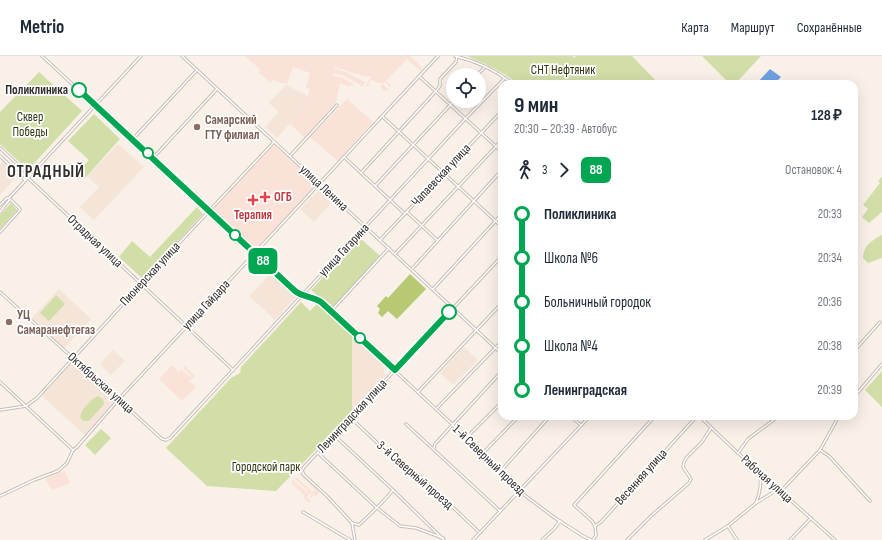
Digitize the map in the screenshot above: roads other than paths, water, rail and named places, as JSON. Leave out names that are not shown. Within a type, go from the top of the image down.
[{"type":"street","name":"1-й Северный проезд","points":[[42,56],[295,291],[321,302],[452,424],[499,473],[519,491],[560,521],[590,540]]},
{"type":"street","points":[[0,205],[6,198],[9,198],[29,177],[141,56]]},
{"type":"street","name":"улица Ленина","points":[[182,56],[496,348]]},
{"type":"street","name":"улица Гайдара","points":[[0,496],[34,480],[58,471],[67,463],[73,450],[119,399],[438,56]]},
{"type":"street","points":[[361,173],[436,91],[440,86],[440,79],[456,62],[456,56],[467,59],[508,80]]},
{"type":"street","points":[[133,140],[197,70]]},
{"type":"street","points":[[420,77],[446,100]]},
{"type":"street","name":"улица Гагарина","points":[[166,440],[170,438],[498,85]]},
{"type":"street","points":[[153,158],[217,89]]},
{"type":"street","points":[[290,156],[337,105]]},
{"type":"street","points":[[375,186],[446,108]]},
{"type":"street","points":[[455,108],[496,147]]},
{"type":"street","name":"Чапаевская улица","points":[[380,240],[498,115]]},
{"type":"street","points":[[382,117],[496,221]]},
{"type":"street","name":"Пионерская улица","points":[[26,406],[37,398],[274,142]]},
{"type":"street","points":[[395,254],[498,145]]},
{"type":"street","name":"Отрадная улица","points":[[0,148],[233,370]]},
{"type":"street","points":[[0,156],[26,180]]},
{"type":"street","points":[[344,157],[405,214]]},
{"type":"street","points":[[412,269],[498,174]]},
{"type":"street","points":[[0,232],[20,209],[9,198]]},
{"type":"street","points":[[0,212],[11,200]]},
{"type":"street","points":[[407,212],[437,240]]},
{"type":"street","points":[[433,289],[498,219]]},
{"type":"street","points":[[331,312],[389,248]]},
{"type":"street","name":"Ленинградская улица","points":[[352,523],[327,496],[304,475],[302,471],[304,467],[498,260]]},
{"type":"street","name":"Октябрьская улица","points":[[0,292],[162,439],[166,440]]},
{"type":"street","points":[[418,392],[498,307]]},
{"type":"street","points":[[858,347],[880,322]]},
{"type":"street","points":[[436,409],[498,345]]},
{"type":"street","points":[[858,392],[882,364]]},
{"type":"street","points":[[434,448],[435,444],[452,424],[498,375]]},
{"type":"street","points":[[0,382],[73,450]]},
{"type":"street","points":[[0,410],[26,406]]},
{"type":"street","points":[[466,438],[498,406]]},
{"type":"street","name":"3-й Северный проезд","points":[[350,418],[408,472],[419,474],[480,533]]},
{"type":"street","points":[[482,454],[515,420]]},
{"type":"street","points":[[499,473],[546,420]]},
{"type":"street","points":[[574,420],[581,426]]},
{"type":"street","points":[[473,540],[586,420]]},
{"type":"street","points":[[590,540],[596,535],[595,526],[592,521],[574,505],[651,420]]},
{"type":"street","name":"Весенняя улица","points":[[595,526],[601,522],[694,420]]},
{"type":"street","name":"Рабочая улица","points":[[702,420],[835,540]]},
{"type":"street","points":[[738,453],[748,439],[774,420]]},
{"type":"street","points":[[705,540],[728,526],[756,503],[777,490],[781,491],[820,450],[837,420]]},
{"type":"street","points":[[406,424],[434,448],[500,511]]},
{"type":"street","points":[[627,540],[651,516],[689,483],[691,479],[683,468],[684,462],[702,442],[711,428]]},
{"type":"street","points":[[334,435],[444,539]]},
{"type":"street","points":[[820,450],[829,456],[870,501]]},
{"type":"street","points":[[318,453],[376,507],[400,526],[416,528],[444,539]]},
{"type":"street","points":[[756,503],[761,482],[759,471]]},
{"type":"street","points":[[354,540],[352,523],[359,525],[376,507],[384,501],[393,490]]},
{"type":"street","points":[[303,512],[350,540]]},
{"type":"street","points":[[790,540],[811,518]]},
{"type":"street","points":[[542,540],[560,521]]},
{"type":"street","points":[[728,526],[737,540]]},
{"type":"water","points":[[770,69],[781,77],[778,80],[760,80]]},
{"type":"place","name":"Поликлиника","points":[[79,90]]},
{"type":"place","name":"Самарский ГТУ филиал","points":[[197,127]]},
{"type":"place","name":"ОГБ","points":[[265,197]]},
{"type":"place","name":"Терапия","points":[[253,200]]},
{"type":"place","name":"УЦ Самаранефтегаз","points":[[9,322]]},
{"type":"district","name":"ОТРАДНЫЙ","points":[[46,172]]},
{"type":"park label","name":"СНТ Нефтяник","points":[[563,70]]},
{"type":"park label","name":"Сквер Победы","points":[[30,124]]},
{"type":"park label","name":"Городской парк","points":[[266,467]]}]
